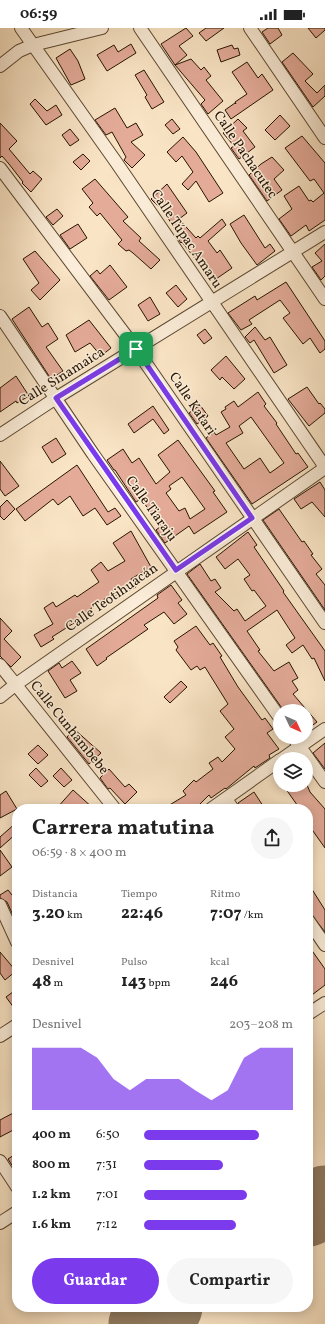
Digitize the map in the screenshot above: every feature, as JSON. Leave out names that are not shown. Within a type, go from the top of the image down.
[{"type":"street","name":"Calle Túpac Amaru","points":[[21,28],[116,162],[325,468]]},
{"type":"street","points":[[0,66],[19,51],[33,45],[102,28]]},
{"type":"street","name":"Calle Pachacutec","points":[[140,28],[325,299]]},
{"type":"street","points":[[250,28],[325,138]]},
{"type":"street","name":"Calle Katari","points":[[0,168],[136,349],[325,623]]},
{"type":"street","name":"Calle Sinamaica","points":[[0,435],[56,398],[325,232]]},
{"type":"street","name":"Calle Tiaraju","points":[[0,316],[273,708]]},
{"type":"street","name":"Calle Teotihuacán","points":[[0,697],[15,684],[176,570],[325,468]]},
{"type":"street","name":"Calle Cunhambebe","points":[[0,665],[111,804]]},
{"type":"street","points":[[313,735],[325,729]]},
{"type":"street","points":[[288,752],[295,744]]},
{"type":"street","points":[[298,744],[325,782]]},
{"type":"street","points":[[218,804],[273,766]]},
{"type":"street","points":[[226,799],[230,804]]},
{"type":"street","points":[[0,905],[12,931]]},
{"type":"street","points":[[313,927],[325,945]]},
{"type":"street","points":[[313,1011],[325,1003]]},
{"type":"street","points":[[0,1036],[12,1030]]},
{"type":"street","points":[[0,1161],[12,1179]]},
{"type":"street","points":[[0,1223],[12,1215]]},
{"type":"building","points":[[186,28],[193,36],[179,46],[187,55],[175,65],[161,44]]},
{"type":"building","points":[[206,28],[224,28],[206,41],[199,33]]},
{"type":"building","points":[[268,28],[278,28],[282,35],[270,44],[262,32]]},
{"type":"building","points":[[308,28],[325,28],[325,30],[316,38]]},
{"type":"building","points":[[131,44],[136,53],[107,71],[97,55],[114,45],[118,52]]},
{"type":"building","points":[[232,45],[234,49],[238,48],[240,55],[221,62],[217,50]]},
{"type":"building","points":[[70,49],[78,61],[85,79],[71,85],[56,58]]},
{"type":"building","points":[[293,53],[313,74],[305,81],[317,93],[325,85],[325,96],[313,107],[282,62]]},
{"type":"building","points":[[191,59],[201,70],[204,67],[211,76],[206,80],[223,101],[208,114],[201,104],[205,100],[175,65]]},
{"type":"building","points":[[247,62],[258,78],[262,74],[273,90],[231,119],[225,110],[235,103],[236,104],[235,102],[247,94],[232,72]]},
{"type":"building","points":[[144,70],[164,102],[152,109],[145,97],[147,95],[135,75]]},
{"type":"building","points":[[35,99],[47,111],[56,105],[62,115],[46,125],[30,104]]},
{"type":"building","points":[[115,108],[127,128],[136,123],[143,135],[131,142],[145,155],[132,168],[124,160],[126,157],[112,132],[106,135],[95,120]]},
{"type":"building","points":[[280,115],[290,126],[275,140],[265,130]]},
{"type":"building","points":[[172,119],[180,129],[173,134],[165,125]]},
{"type":"building","points":[[238,119],[247,128],[243,131],[255,147],[239,159],[231,148],[234,146],[223,133]]},
{"type":"building","points":[[0,123],[17,141],[9,149],[30,174],[33,171],[42,179],[31,192],[22,183],[23,182],[2,156],[0,158]]},
{"type":"building","points":[[70,129],[79,140],[70,146],[62,135]]},
{"type":"building","points":[[302,136],[325,163],[325,220],[309,231],[306,225],[291,236],[279,219],[292,209],[284,196],[299,186],[309,201],[311,200],[313,202],[324,193],[314,179],[310,181],[285,148]]},
{"type":"building","points":[[183,137],[196,152],[223,193],[209,202],[196,181],[188,190],[182,184],[193,172],[182,156],[176,162],[167,152]]},
{"type":"building","points":[[83,154],[90,161],[81,170],[73,162]]},
{"type":"building","points":[[272,157],[284,170],[274,179],[282,190],[267,201],[249,175],[261,164]]},
{"type":"building","points":[[95,179],[128,217],[123,221],[141,238],[139,241],[160,260],[151,269],[133,253],[129,250],[126,251],[118,244],[122,240],[100,213],[97,216],[89,207],[93,203],[82,189]]},
{"type":"building","points":[[167,184],[187,213],[179,219],[196,238],[198,236],[200,238],[222,219],[226,225],[208,241],[217,253],[220,250],[232,268],[216,279],[200,257],[196,260],[182,242],[181,243],[176,236],[178,233],[163,211],[151,199]]},
{"type":"building","points":[[57,209],[63,216],[53,225],[46,217]]},
{"type":"building","points":[[244,215],[265,248],[270,244],[275,251],[257,265],[241,243],[230,224]]},
{"type":"building","points":[[78,224],[87,238],[70,249],[60,235]]},
{"type":"building","points":[[325,244],[325,276],[321,280],[312,267],[322,261],[315,253]]},
{"type":"building","points":[[35,251],[60,280],[40,300],[31,290],[39,283],[23,259]]},
{"type":"building","points":[[110,265],[127,287],[109,300],[90,276],[97,270],[100,274]]},
{"type":"building","points":[[286,282],[325,341],[325,349],[320,353],[310,338],[303,344],[283,318],[290,313],[280,300],[249,320],[252,324],[241,330],[228,313],[255,296],[257,300]]},
{"type":"building","points":[[176,285],[187,299],[178,307],[166,293]]},
{"type":"building","points":[[150,297],[160,314],[148,321],[138,305]]},
{"type":"building","points":[[29,307],[42,327],[48,323],[58,339],[46,347],[63,371],[51,379],[12,319]]},
{"type":"building","points":[[89,320],[111,348],[101,356],[90,343],[75,352],[66,335]]},
{"type":"building","points":[[255,327],[265,340],[270,337],[287,365],[274,373],[254,340],[250,343],[245,337]]},
{"type":"building","points":[[205,329],[212,338],[204,344],[197,335]]},
{"type":"building","points":[[226,356],[245,379],[234,389],[222,377],[220,380],[211,370]]},
{"type":"building","points":[[16,376],[29,396],[17,403],[16,401],[0,412],[0,388]]},
{"type":"building","points":[[307,387],[319,404],[320,403],[325,409],[325,413],[309,426],[288,399]]},
{"type":"building","points":[[258,392],[266,404],[264,406],[277,423],[276,424],[296,454],[298,453],[308,467],[252,504],[206,438],[214,432],[216,435],[230,427],[221,412],[226,409],[225,407],[234,401],[238,407]],"holes":[[[251,417],[284,463],[270,473],[260,458],[244,469],[226,443],[243,433],[239,426]]]},
{"type":"building","points":[[200,405],[208,416],[197,424],[189,413]]},
{"type":"building","points":[[153,406],[169,430],[164,434],[153,419],[134,433],[128,424]]},
{"type":"building","points":[[56,438],[66,454],[52,463],[42,447]]},
{"type":"building","points":[[178,440],[215,491],[213,492],[227,512],[194,534],[189,526],[165,543],[156,530],[161,526],[141,499],[136,502],[107,460],[123,449],[132,463],[139,458],[156,484],[170,472],[158,455]],"holes":[[[182,477],[205,509],[190,519],[185,508],[179,511],[166,493],[171,489],[169,486]]]},
{"type":"building","points":[[0,461],[19,486],[5,496],[0,489]]},
{"type":"building","points":[[77,465],[108,512],[115,508],[121,516],[107,525],[95,508],[83,516],[70,496],[58,505],[53,499],[25,521],[16,509]]},
{"type":"building","points":[[320,482],[325,490],[325,517],[312,502],[301,509],[294,499]]},
{"type":"building","points":[[7,500],[15,509],[4,520],[0,516],[0,507]]},
{"type":"building","points":[[279,509],[302,542],[304,541],[313,554],[311,555],[322,569],[316,574],[325,585],[325,610],[263,520]]},
{"type":"building","points":[[131,531],[151,567],[131,579],[136,587],[124,593],[123,590],[111,599],[109,596],[86,612],[88,614],[52,637],[54,639],[41,647],[34,635],[53,624],[44,608],[53,602],[56,607],[75,595],[77,597],[99,582],[91,570],[101,562],[108,571],[125,561],[113,543]]},
{"type":"building","points":[[248,532],[257,545],[254,547],[284,591],[283,592],[325,651],[325,681],[314,658],[312,659],[303,645],[292,653],[286,645],[295,638],[277,610],[247,631],[260,650],[258,651],[274,671],[289,662],[298,678],[292,681],[298,690],[293,694],[302,704],[279,704],[187,574],[200,564],[211,581],[215,579],[221,588],[215,592],[234,611],[237,609],[245,621],[266,606],[254,590],[252,591],[244,579],[250,575],[238,559],[225,569],[216,557]]},
{"type":"building","points":[[171,585],[182,600],[178,603],[187,614],[174,624],[164,612],[144,625],[148,629],[97,666],[86,649],[158,598],[157,595]]},
{"type":"building","points":[[0,618],[12,631],[4,639],[21,657],[11,667],[0,656]]},
{"type":"building","points":[[196,626],[210,645],[213,643],[222,656],[220,657],[238,687],[262,720],[265,718],[273,729],[267,733],[273,741],[273,744],[275,744],[279,749],[269,755],[270,758],[255,768],[254,766],[226,789],[225,788],[211,798],[209,795],[200,804],[171,804],[186,795],[183,791],[194,780],[196,782],[213,769],[209,763],[218,757],[222,762],[235,749],[225,737],[234,729],[220,711],[228,704],[205,667],[200,670],[197,666],[191,670],[176,650],[178,647],[174,641]]},
{"type":"building","points":[[72,661],[81,673],[70,680],[77,691],[65,698],[48,671],[59,663],[62,668]]},
{"type":"building","points":[[181,681],[187,687],[170,703],[164,697]]},
{"type":"building","points":[[313,717],[317,722],[313,725]]},
{"type":"building","points":[[74,729],[101,753],[89,764],[67,737]]},
{"type":"building","points":[[325,743],[325,769],[313,753]]},
{"type":"building","points":[[38,745],[48,755],[38,764],[28,754]]},
{"type":"building","points":[[36,768],[48,781],[41,787],[29,775]]},
{"type":"building","points":[[61,768],[72,780],[64,787],[53,776]]},
{"type":"building","points":[[109,769],[125,787],[129,784],[137,792],[125,804],[110,788],[108,789],[100,778]]},
{"type":"building","points":[[73,790],[88,804],[60,804]]},
{"type":"building","points":[[6,791],[14,804],[12,804],[12,812],[0,818],[0,795]]},
{"type":"building","points":[[254,792],[262,804],[238,804]]},
{"type":"building","points":[[288,792],[310,792],[325,809],[325,848],[313,831],[313,804],[296,804]]},
{"type":"building","points":[[12,826],[12,837],[0,848],[0,837]]},
{"type":"building","points":[[0,850],[12,867],[0,876]]},
{"type":"building","points":[[8,890],[12,895],[12,913],[7,902],[0,898],[0,895]]},
{"type":"building","points":[[313,891],[325,910],[325,932],[313,916]]},
{"type":"building","points":[[0,952],[12,966],[12,974],[5,980],[0,973]]},
{"type":"building","points":[[313,952],[325,969],[325,985],[313,994]]},
{"type":"building","points":[[12,993],[12,1005],[6,997]]},
{"type":"building","points":[[12,1114],[12,1131],[0,1137],[0,1120]]},
{"type":"building","points":[[12,1156],[12,1165],[8,1159]]},
{"type":"runway","points":[[313,1208],[325,1200]]},
{"type":"runway","points":[[143,1324],[161,1312]]},
{"type":"route","points":[[136,349],[252,518],[176,570],[93,454],[56,398],[136,349]]}]
